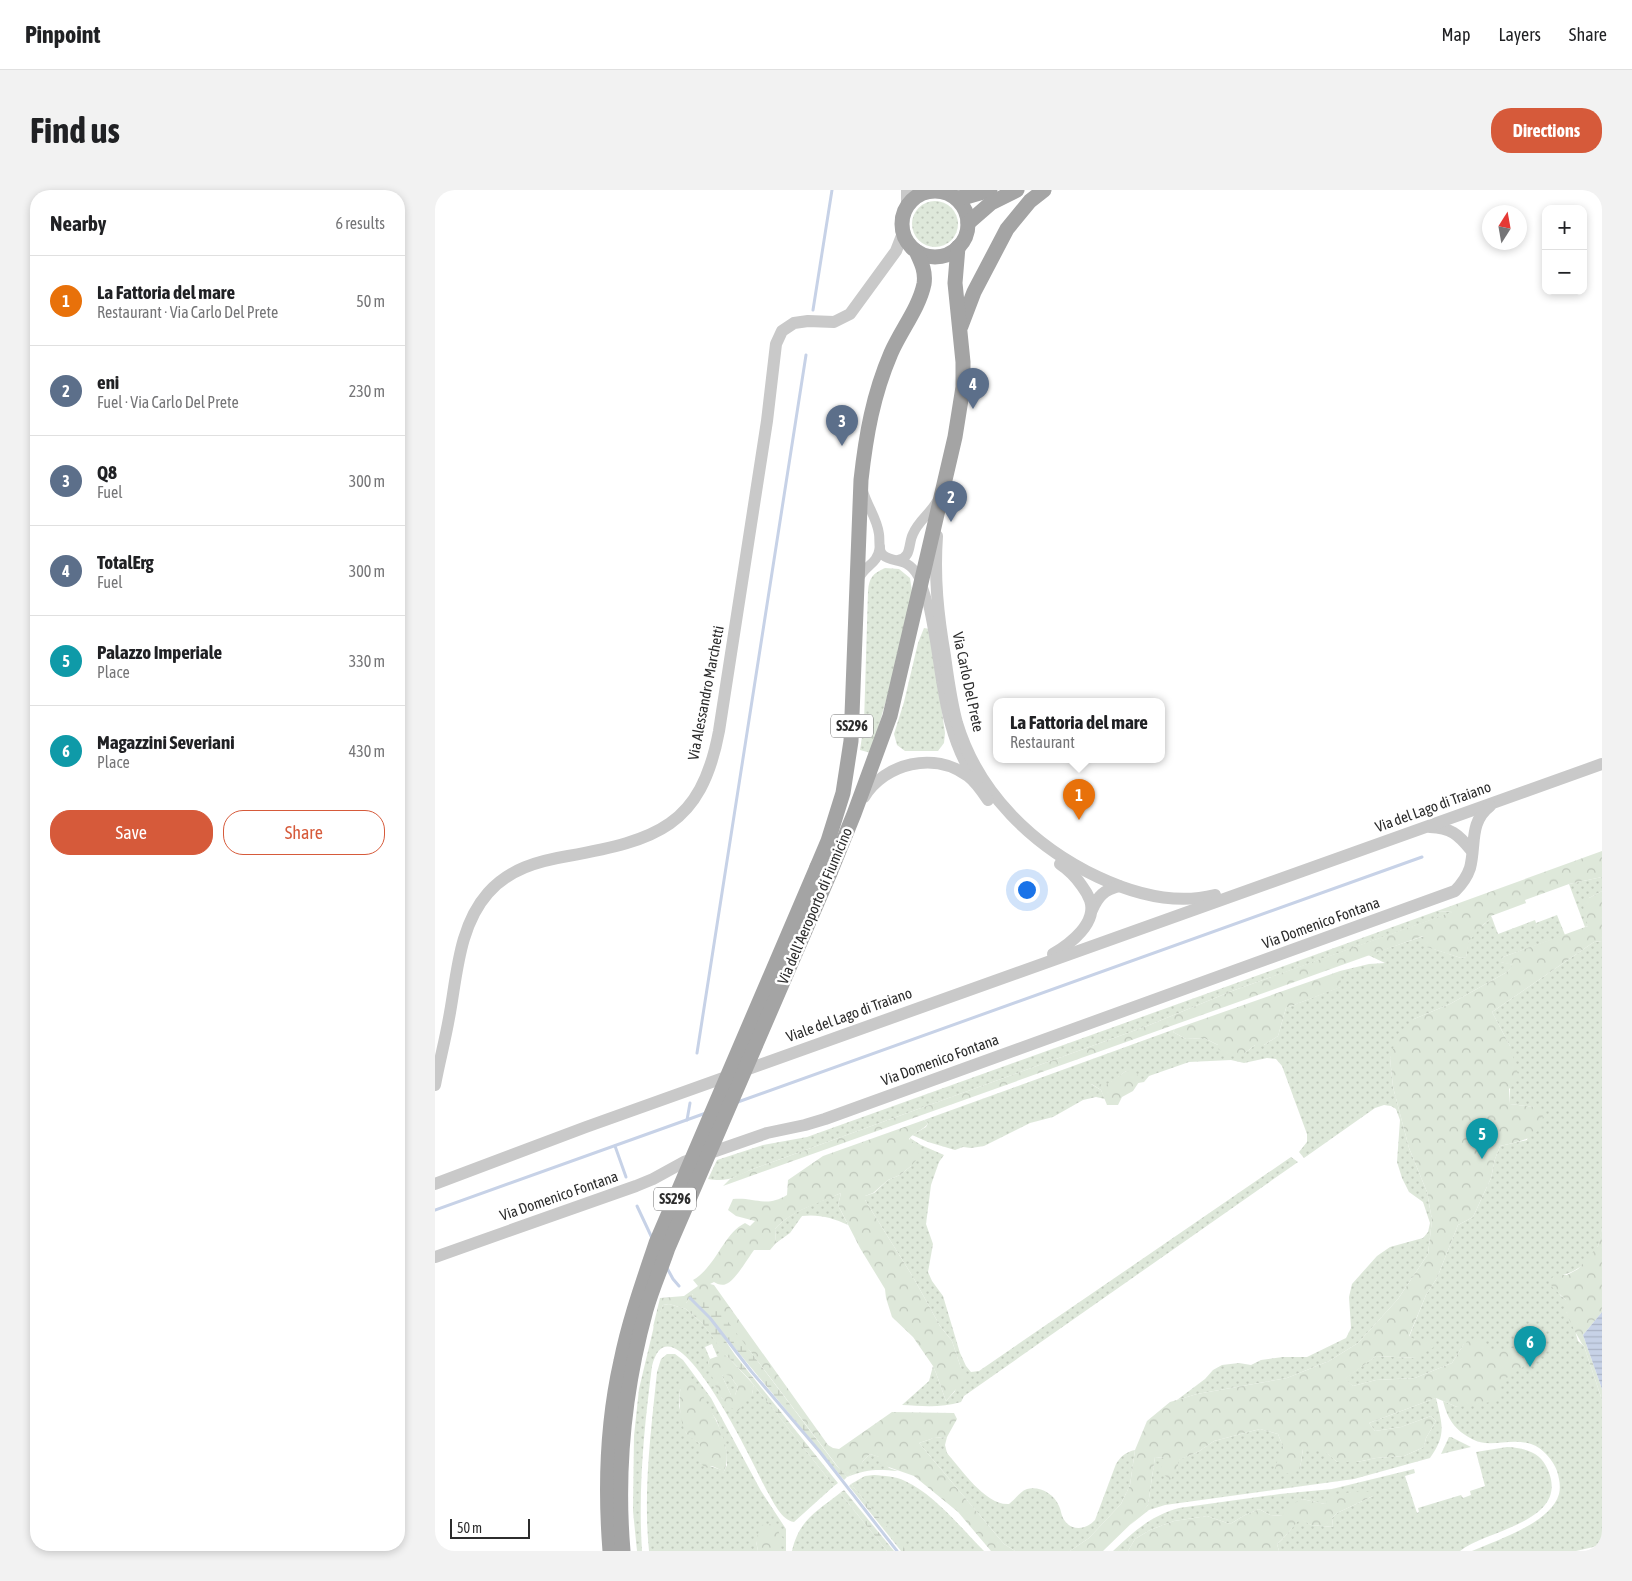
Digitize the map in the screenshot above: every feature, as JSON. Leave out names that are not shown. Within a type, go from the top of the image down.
[{"type":"main road","points":[[933,190],[956,198],[966,212],[968,223],[967,232],[958,247],[949,254],[927,256],[916,251],[906,240],[903,233],[903,216],[907,206],[916,197],[933,190]]},
{"type":"main road","points":[[956,198],[990,190]]},
{"type":"main road","points":[[968,223],[991,203],[1017,190]]},
{"type":"main road","points":[[960,330],[974,292],[1007,229],[1030,201],[1044,190]]},
{"type":"main road","name":"Via dell'Aeroporto di Fiumicino","points":[[610,1551],[607,1486],[611,1422],[620,1362],[635,1307],[656,1243],[824,870],[854,814],[890,716],[945,483],[963,387],[963,362],[955,283],[958,247]]},
{"type":"main road","name":"Via dell'Aeroporto di Fiumicino","points":[[623,1551],[620,1513],[620,1471],[625,1411],[634,1360],[647,1308],[668,1248],[824,870],[837,816],[848,767],[851,732],[861,480],[871,410],[891,352],[922,293],[925,281],[924,267],[916,251]]},
{"type":"street","points":[[907,190],[907,206]]},
{"type":"street","name":"Via Alessandro Marchetti","points":[[435,1085],[464,939],[476,911],[488,893],[511,874],[531,864],[623,846],[653,834],[679,816],[701,787],[711,762],[721,720],[767,420],[776,344],[782,332],[794,323],[808,321],[834,322],[850,314],[896,251],[903,233]]},
{"type":"street","points":[[857,583],[860,576],[876,559],[880,546],[877,525],[867,503],[861,480]]},
{"type":"street","points":[[899,560],[907,556],[913,534],[936,504],[945,483]]},
{"type":"street","name":"Via Carlo Del Prete","points":[[945,483],[936,549],[937,609],[957,722],[973,763],[993,794],[1015,821],[1028,832],[1075,865],[1119,886],[1158,897],[1185,899],[1205,897],[1241,888],[1254,888]]},
{"type":"street","name":"Via Carlo Del Prete","points":[[880,546],[883,555],[899,560],[913,569],[921,587],[930,612],[951,731],[959,754],[979,787],[997,811],[1023,838],[1072,873],[1091,900],[1091,910]]},
{"type":"street","points":[[854,814],[867,792],[880,778],[897,769],[913,764],[931,763],[955,769],[968,776],[979,787]]},
{"type":"street","name":"Via del Lago di Traiano","points":[[1276,880],[1602,764]]},
{"type":"street","points":[[1471,850],[1478,821],[1483,812],[1496,802]]},
{"type":"street","points":[[1428,826],[1451,831],[1460,836],[1471,850]]},
{"type":"street","name":"Via Domenico Fontana","points":[[435,1257],[636,1186],[684,1162],[767,1133],[825,1119],[1455,891],[1463,882],[1469,870],[1471,850]]},
{"type":"street","name":"Viale del Lago di Traiano","points":[[435,1184],[586,1127],[1276,880]]},
{"type":"street","points":[[1027,969],[1061,949],[1076,937],[1087,923],[1097,898],[1102,893],[1119,886]]},
{"type":"green space","points":[[935,201],[948,205],[954,211],[958,224],[954,237],[948,243],[935,247],[922,243],[916,237],[912,224],[916,211],[922,205]]},
{"type":"green space","points":[[885,568],[899,569],[910,578],[912,592],[893,676],[871,753],[860,750],[864,723],[868,591],[872,576]]},
{"type":"green space","points":[[924,628],[930,629],[945,733],[944,743],[938,751],[905,751],[897,745],[894,734],[904,702],[918,643]]},
{"type":"green space","points":[[1602,851],[1602,877],[1569,884],[1525,900],[1526,903],[1491,916],[1492,918],[1469,941],[1466,957],[1461,958],[1427,947],[1423,936],[723,1186],[730,1179],[750,1170],[1147,1026],[1232,991],[1452,912],[1437,911]]},
{"type":"green space","points":[[1602,877],[1602,891],[1589,898],[1588,926],[1585,927],[1569,884]]},
{"type":"green space","points":[[1602,891],[1602,941],[1594,942],[1492,1012],[1510,1046],[1519,1078],[1509,1089],[1510,1104],[1535,1107],[1543,1115],[1542,1123],[1539,1129],[1528,1138],[1500,1146],[1491,1178],[1473,1217],[1458,1225],[1437,1278],[1426,1295],[1409,1336],[1415,1340],[1428,1339],[1434,1347],[1416,1358],[1376,1356],[1345,1379],[1353,1386],[1376,1380],[1415,1378],[1452,1363],[1464,1344],[1478,1336],[1492,1351],[1513,1348],[1523,1358],[1523,1367],[1499,1383],[1501,1392],[1498,1401],[1457,1407],[1436,1398],[1369,1423],[1375,1431],[1401,1427],[1431,1416],[1436,1421],[1426,1438],[1424,1447],[1404,1456],[1376,1458],[1357,1462],[1337,1462],[1322,1451],[1303,1449],[1300,1469],[1289,1474],[1275,1469],[1279,1455],[1284,1449],[1278,1434],[1260,1429],[1214,1441],[1198,1452],[1179,1460],[1177,1470],[1170,1480],[1160,1471],[1164,1458],[1155,1457],[1148,1505],[1140,1515],[1103,1551],[1070,1551],[1089,1538],[1121,1504],[1130,1485],[1135,1450],[1147,1421],[1170,1402],[1197,1394],[1287,1378],[1329,1361],[1358,1343],[1398,1299],[1428,1254],[1432,1220],[1427,1192],[1409,1148],[1393,1087],[1390,1058],[1398,1034],[1414,1019],[1450,1004],[1507,972],[1513,965],[1500,962],[1503,957],[1588,926],[1583,905],[1589,898]]},
{"type":"green space","points":[[1437,911],[1453,912],[1232,991],[1147,1026],[735,1177],[725,1180],[708,1179],[717,1160],[763,1145],[807,1137]]},
{"type":"green space","points":[[1557,915],[1565,935],[1503,957],[1501,962],[1514,965],[1507,972],[1450,1004],[1414,1019],[1390,1058],[1393,1087],[1409,1148],[1427,1192],[1432,1220],[1428,1254],[1398,1299],[1358,1343],[1329,1361],[1287,1378],[1197,1394],[1177,1400],[1205,1379],[1213,1370],[1222,1365],[1239,1363],[1251,1365],[1261,1360],[1283,1357],[1307,1357],[1346,1338],[1351,1328],[1349,1297],[1352,1284],[1377,1256],[1390,1247],[1423,1238],[1428,1232],[1430,1223],[1423,1202],[1409,1192],[1397,1162],[1400,1120],[1396,1109],[1384,1105],[1375,1108],[1304,1158],[1299,1152],[1307,1142],[1307,1134],[1282,1066],[1276,1059],[1267,1058],[1244,1063],[1231,1060],[1189,1062],[1149,1076],[1144,1082],[1138,1083],[1140,1079],[1126,1071],[1106,1086],[1091,1084],[1101,1090],[1105,1099],[1096,1097],[1083,1100],[1053,1117],[1030,1123],[984,1146],[963,1147],[955,1150],[912,1135],[926,1127],[928,1123],[924,1120],[1175,1029],[1173,1032],[1186,1039],[1204,1038],[1218,1045],[1218,1049],[1245,1053],[1255,1045],[1264,1045],[1278,1036],[1286,1008],[1340,987],[1340,971],[1369,964],[1385,963],[1368,955],[1424,936],[1428,947],[1461,958],[1466,957],[1471,938],[1492,918],[1498,934],[1535,920],[1536,923]]},
{"type":"green space","points":[[1602,941],[1602,1228],[1598,1246],[1588,1259],[1574,1271],[1555,1276],[1560,1295],[1566,1300],[1566,1312],[1574,1327],[1578,1341],[1584,1346],[1602,1400],[1602,1545],[1576,1551],[1472,1551],[1535,1522],[1546,1514],[1554,1504],[1560,1491],[1557,1471],[1550,1459],[1540,1448],[1523,1442],[1479,1442],[1461,1432],[1447,1414],[1443,1401],[1457,1407],[1498,1383],[1492,1352],[1464,1344],[1452,1363],[1415,1378],[1376,1380],[1353,1386],[1344,1379],[1376,1356],[1416,1358],[1415,1340],[1409,1337],[1426,1295],[1437,1278],[1458,1225],[1473,1217],[1491,1178],[1500,1146],[1527,1140],[1535,1107],[1510,1104],[1510,1046],[1492,1012],[1594,942]]},
{"type":"green space","points":[[1340,971],[1341,987],[1286,1008],[1278,1036],[1264,1045],[1255,1045],[1245,1053],[1227,1055],[1218,1049],[1218,1045],[1204,1038],[1186,1039],[1173,1032],[1175,1029]]},
{"type":"green space","points":[[1126,1071],[1136,1073],[1141,1079],[1133,1091],[1122,1097],[1118,1105],[1107,1105],[1101,1090],[1090,1083],[1106,1085]]},
{"type":"green space","points":[[924,1120],[928,1123],[909,1139],[920,1148],[918,1158],[900,1175],[888,1180],[873,1193],[865,1196],[865,1200],[913,1277],[940,1326],[952,1341],[961,1368],[968,1375],[946,1401],[933,1366],[913,1337],[892,1317],[885,1289],[860,1248],[838,1205],[841,1193],[789,1217],[775,1229],[776,1243],[770,1250],[754,1250],[730,1282],[723,1285],[714,1282],[710,1284],[714,1285],[828,1445],[833,1448],[839,1449],[892,1412],[954,1413],[957,1419],[947,1437],[934,1438],[919,1443],[1004,1544],[1015,1551],[991,1551],[958,1512],[914,1476],[880,1464],[879,1457],[870,1454],[863,1461],[859,1469],[847,1477],[750,1351],[693,1294],[686,1303],[686,1309],[669,1304],[663,1305],[653,1327],[660,1298],[684,1296],[698,1286],[693,1280],[708,1267],[737,1228],[745,1223],[750,1226],[755,1221],[736,1216],[728,1210],[733,1199],[773,1201],[780,1199],[787,1195],[788,1180],[823,1156]]},
{"type":"green space","points":[[910,1138],[944,1155],[939,1162],[931,1185],[926,1224],[933,1244],[928,1272],[943,1296],[960,1353],[971,1372],[979,1371],[1291,1157],[1298,1162],[964,1396],[961,1402],[939,1406],[902,1405],[929,1381],[933,1366],[946,1401],[955,1391],[961,1368],[952,1341],[940,1326],[913,1277],[865,1200],[865,1196],[874,1193],[888,1180],[900,1175],[911,1166]]},
{"type":"green space","points":[[841,1193],[838,1205],[848,1225],[826,1217],[802,1216],[790,1233],[776,1243],[775,1229],[781,1223],[806,1208]]},
{"type":"green space","points":[[1602,1228],[1602,1312],[1583,1335],[1602,1389],[1602,1400],[1584,1346],[1566,1312],[1566,1300],[1552,1287],[1550,1280],[1555,1275],[1567,1275],[1578,1269],[1598,1246]]},
{"type":"green space","points":[[700,1293],[710,1298],[847,1477],[844,1480],[734,1347],[725,1340],[838,1483],[834,1486],[750,1380],[724,1353],[703,1324],[686,1309],[686,1303],[693,1294]]},
{"type":"green space","points":[[669,1304],[686,1309],[703,1324],[727,1356],[717,1356],[712,1344],[705,1347],[710,1359],[708,1362],[722,1399],[752,1394],[754,1385],[834,1486],[794,1522],[785,1518],[775,1505],[732,1424],[695,1366],[677,1350],[662,1348],[652,1366],[643,1458],[642,1551],[637,1551],[633,1511],[634,1436],[639,1389],[654,1326],[663,1305]]},
{"type":"green space","points":[[667,1354],[675,1354],[683,1360],[711,1398],[761,1491],[786,1529],[786,1551],[776,1551],[756,1541],[758,1551],[649,1551],[647,1484],[652,1416],[657,1372],[661,1359]],"holes":[[[680,1389],[706,1404],[717,1421],[726,1449],[727,1465],[723,1473],[722,1470],[700,1463],[700,1444],[686,1433],[679,1406]]]},
{"type":"green space","points":[[721,1355],[727,1356],[754,1385],[752,1394],[738,1411],[731,1408],[721,1398],[708,1362],[710,1359]],"holes":[[[724,1374],[730,1376],[738,1387],[735,1395],[731,1395],[722,1376]]]},
{"type":"green space","points":[[724,1373],[730,1376],[738,1387],[735,1395],[731,1395],[722,1376]]},
{"type":"green space","points":[[693,1380],[724,1438],[727,1463],[723,1474],[721,1470],[712,1466],[706,1468],[700,1463],[700,1444],[687,1434],[684,1429],[680,1400],[682,1381]]},
{"type":"green space","points":[[1436,1398],[1442,1429],[1439,1442],[1430,1458],[1354,1479],[1165,1505],[1149,1510],[1130,1525],[1148,1505],[1155,1457],[1164,1458],[1177,1470],[1178,1460],[1198,1452],[1214,1441],[1260,1429],[1278,1434],[1284,1449],[1300,1469],[1303,1449],[1322,1450],[1337,1462],[1357,1462],[1376,1458],[1404,1456],[1424,1447],[1426,1438],[1436,1421],[1431,1416],[1401,1427],[1375,1431],[1369,1423]]},
{"type":"green space","points":[[947,1437],[945,1445],[947,1453],[983,1493],[1000,1503],[1009,1504],[1027,1489],[1042,1490],[1054,1498],[1066,1523],[1070,1526],[1083,1527],[1095,1520],[1116,1464],[1124,1455],[1135,1450],[1130,1485],[1121,1504],[1089,1538],[1070,1551],[1015,1551],[1004,1544],[919,1443],[934,1438]]},
{"type":"green space","points":[[1449,1437],[1451,1437],[1471,1447],[1441,1454]]},
{"type":"green space","points":[[1507,1447],[1520,1448],[1532,1452],[1545,1464],[1552,1488],[1547,1502],[1537,1513],[1523,1522],[1473,1543],[1460,1551],[1279,1551],[1277,1544],[1287,1535],[1300,1518],[1311,1525],[1333,1527],[1332,1518],[1337,1513],[1373,1496],[1373,1492],[1351,1492],[1325,1504],[1302,1499],[1283,1516],[1270,1515],[1259,1509],[1230,1524],[1207,1516],[1174,1521],[1150,1530],[1135,1539],[1128,1551],[1113,1551],[1152,1520],[1179,1508],[1332,1489],[1414,1469],[1415,1473],[1405,1476],[1417,1513],[1419,1512],[1418,1508],[1461,1495],[1463,1498],[1471,1495],[1470,1491],[1485,1486],[1476,1452]]},
{"type":"green space","points":[[870,1454],[880,1457],[889,1468],[898,1471],[872,1470],[847,1477],[858,1469]]},
{"type":"green space","points":[[874,1475],[897,1478],[916,1487],[947,1512],[984,1551],[906,1551],[851,1484],[865,1476]]},
{"type":"green space","points":[[851,1484],[907,1551],[901,1551],[849,1486]]},
{"type":"green space","points":[[844,1490],[894,1551],[887,1551],[840,1493]]},
{"type":"green space","points":[[1351,1492],[1373,1492],[1373,1496],[1337,1513],[1332,1518],[1333,1527],[1311,1525],[1300,1519],[1277,1544],[1279,1551],[1128,1551],[1135,1539],[1150,1530],[1174,1521],[1207,1516],[1230,1524],[1259,1509],[1270,1515],[1282,1516],[1286,1508],[1302,1499],[1325,1504],[1331,1496]]},
{"type":"green space","points":[[840,1493],[887,1551],[792,1551],[795,1540],[804,1524]]},
{"type":"green space","points":[[772,1524],[785,1541],[776,1551],[758,1551],[756,1541],[761,1525]]},
{"type":"water","points":[[1602,1312],[1602,1389],[1583,1335]]},
{"type":"waterway","points":[[813,310],[832,190]]},
{"type":"waterway","points":[[697,1053],[806,355]]},
{"type":"waterway","points":[[735,1103],[1422,857]]},
{"type":"waterway","points":[[687,1120],[690,1103]]},
{"type":"waterway","points":[[435,1210],[706,1113]]},
{"type":"waterway","points":[[615,1146],[626,1177]]},
{"type":"waterway","points":[[637,1206],[652,1238]]},
{"type":"waterway","points":[[667,1268],[679,1286]]},
{"type":"waterway","points":[[690,1298],[710,1318],[751,1371],[820,1452],[897,1551]]},
{"type":"place","name":"TotalErg","points":[[973,409]]},
{"type":"place","name":"Q8","points":[[842,446]]},
{"type":"place","name":"eni","points":[[951,522]]},
{"type":"place","name":"La Fattoria del mare","points":[[1079,820]]},
{"type":"place","name":"Palazzo Imperiale","points":[[1482,1159]]},
{"type":"place","name":"Magazzini Severiani","points":[[1530,1367]]}]
